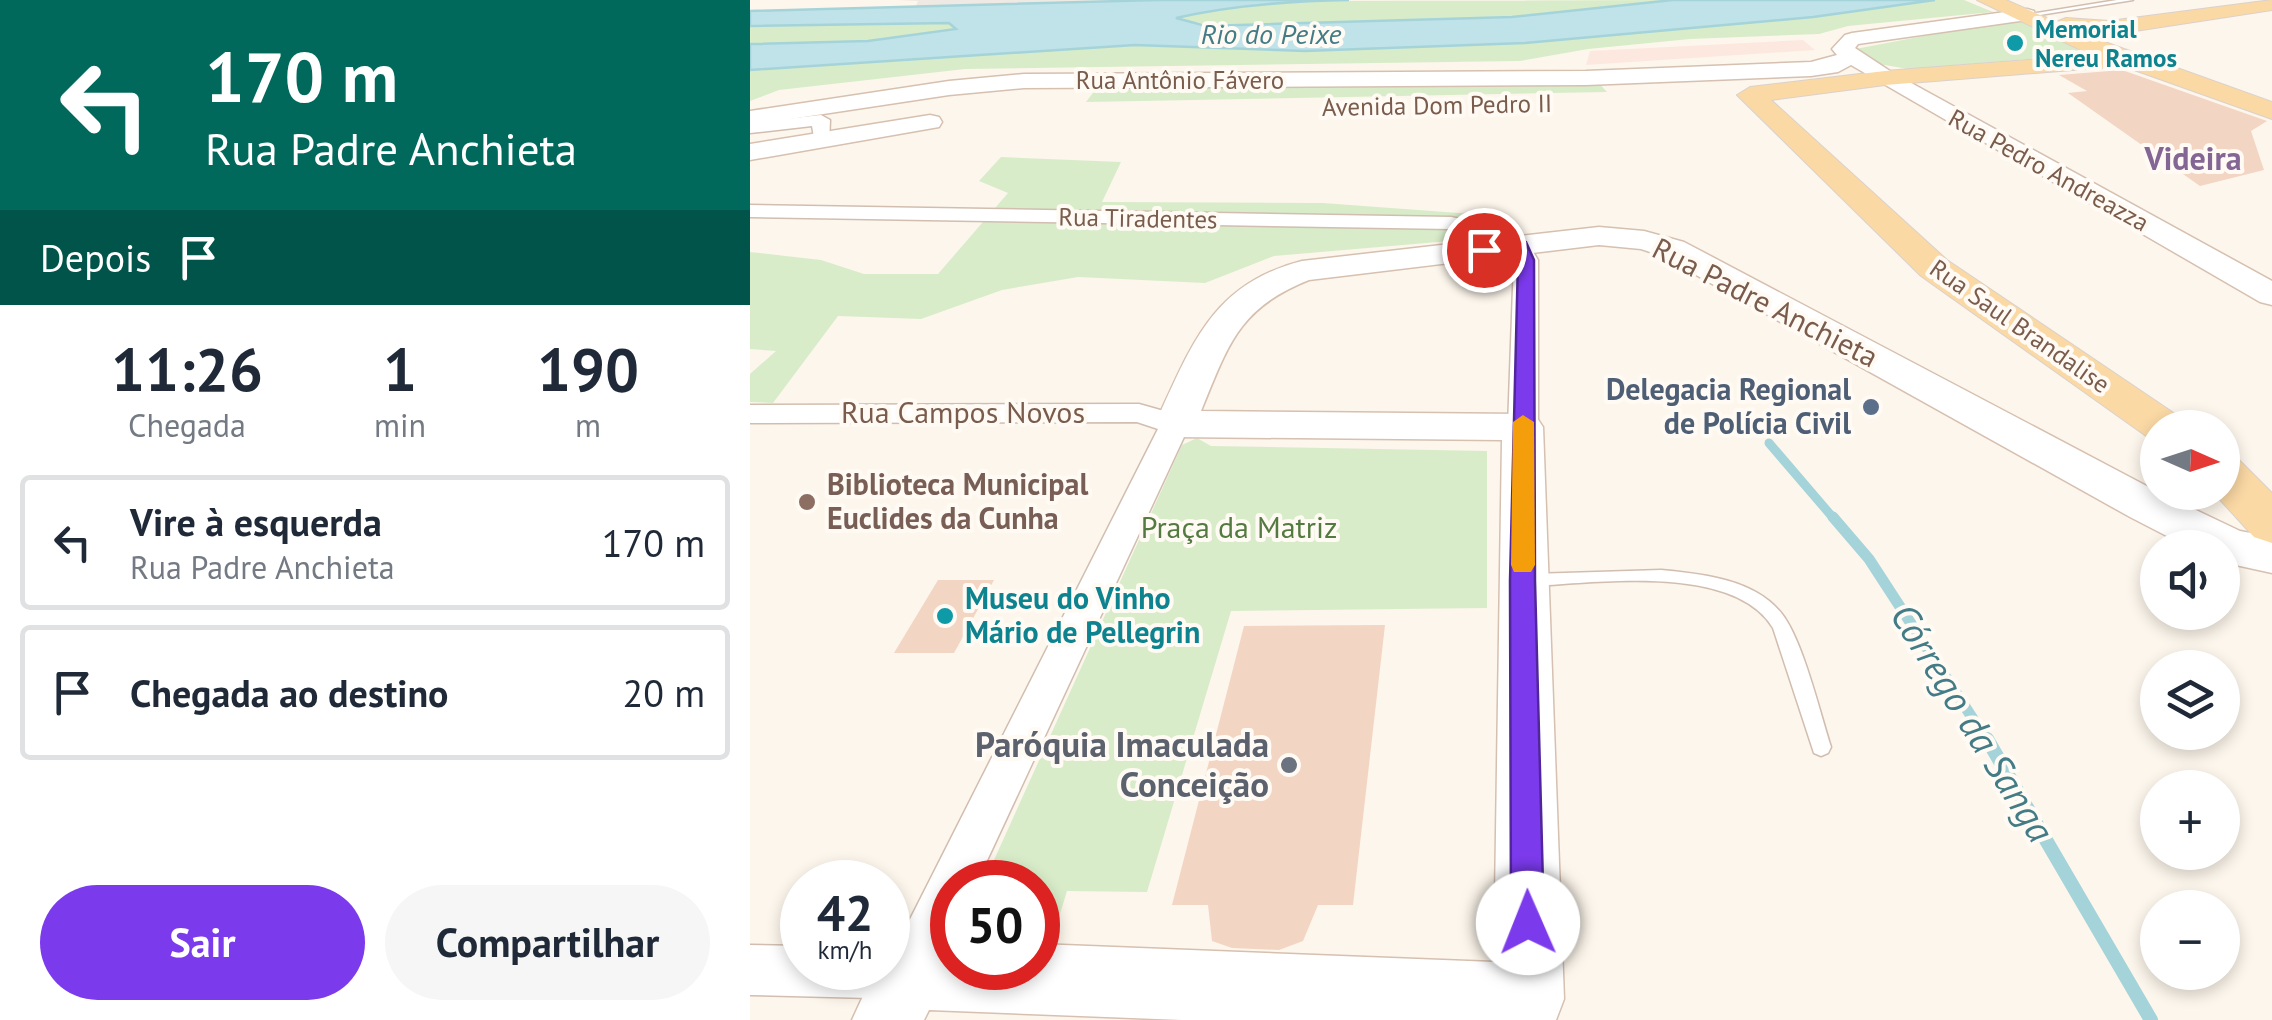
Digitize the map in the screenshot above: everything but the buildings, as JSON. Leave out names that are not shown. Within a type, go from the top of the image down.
[{"type":"main road","points":[[2006,7],[2072,26],[2109,28],[2272,4]]},
{"type":"main road","points":[[2006,7],[2059,34],[2272,111]]},
{"type":"main road","name":"Rua Antônio Fávero","points":[[750,118],[949,88],[1024,82],[1601,78],[1846,61],[2006,7]]},
{"type":"main road","points":[[2109,28],[2096,36],[2124,58]]},
{"type":"main road","points":[[1692,99],[1750,94],[1846,61],[1885,78],[2124,58]]},
{"type":"main road","name":"Rua Pedro Andreazza","points":[[1885,78],[2272,296]]},
{"type":"main road","name":"Rua Saul Brandalise","points":[[1750,94],[1934,268],[2140,411]]},
{"type":"main road","points":[[750,154],[955,118]]},
{"type":"main road","name":"Rua Padre Anchieta","points":[[1175,424],[1216,336],[1235,308],[1257,290],[1302,272],[1599,236],[1644,240],[1674,250],[2146,506],[2230,547],[2272,555]]},
{"type":"main road","name":"Rua Campos Novos","points":[[1175,424],[1523,428]]},
{"type":"main road","points":[[899,997],[1529,1010],[1523,428]]},
{"type":"main road","points":[[2240,491],[2272,524]]},
{"type":"street","points":[[750,128],[821,120],[822,140]]},
{"type":"street","name":"Rua Tiradentes","points":[[750,212],[1450,223],[1502,232],[1521,245]]},
{"type":"street","points":[[1521,245],[1526,260],[1523,428]]},
{"type":"street","name":"Rua Campos Novos","points":[[750,414],[1138,413],[1175,424]]},
{"type":"street","points":[[964,860],[1175,424]]},
{"type":"street","name":"Rua Campos Novos","points":[[750,436],[1129,433],[1175,424]]},
{"type":"street","points":[[750,970],[899,997],[930,932]]},
{"type":"lane","points":[[2006,7],[2130,0]]},
{"type":"lane","points":[[1523,581],[1664,576],[1719,584],[1754,599],[1777,618],[1821,746]]},
{"type":"shaded area","points":[[899,0],[1246,0],[913,13],[918,1]]},
{"type":"shaded area","points":[[1803,40],[1815,50],[1586,65],[1590,51]]},
{"type":"green space","points":[[1673,0],[1543,15],[1413,22],[1249,26],[1173,18],[1196,11],[1294,1]]},
{"type":"green space","points":[[1935,0],[1964,0],[1993,12],[1848,26],[1819,34],[1690,39],[1588,49],[1520,61],[965,69],[779,90],[750,101],[750,70],[1135,45],[1305,51],[1525,43],[1813,17]]},
{"type":"green space","points":[[2018,18],[2078,50],[2077,55],[1908,69],[1873,63],[1850,50]]},
{"type":"green space","points":[[949,23],[957,30],[868,41],[750,44],[750,26]]},
{"type":"green space","points":[[1596,80],[1607,92],[1086,102],[1099,85]]},
{"type":"green space","points":[[1001,157],[1121,162],[1102,202],[1323,203],[1486,215],[1473,239],[1274,256],[1205,283],[1078,277],[1002,290],[921,319],[838,316],[773,403],[750,402],[750,374],[776,351],[750,349],[750,252],[821,260],[864,274],[938,274],[1008,193],[979,181]]},
{"type":"green space","name":"Praça da Matriz","points":[[1197,438],[1211,446],[1487,451],[1487,608],[1231,611],[1147,892],[1067,891],[1060,914],[1060,860],[994,860],[1182,445]]},
{"type":"water","name":"Rio do Peixe","points":[[1158,0],[1349,0],[1261,4],[1176,18],[1206,26],[1512,17],[1673,0],[1935,0],[1813,17],[1525,43],[1305,51],[1135,45],[750,70],[750,44],[868,41],[956,29],[949,23],[750,26],[750,11]]},
{"type":"waterway","name":"Córrego da Sanga","points":[[1769,443],[1835,520]]},
{"type":"waterway","name":"Córrego da Sanga","points":[[1833,517],[1869,559],[1988,742]]},
{"type":"waterway","name":"Córrego da Sanga","points":[[1987,739],[2151,1020]]},
{"type":"slow traffic","points":[[1523,422],[1523,565]]},
{"type":"place","name":"Memorial Nereu Ramos","points":[[2015,43]]},
{"type":"place","name":"Delegacia Regional de Polícia Civil","points":[[1871,407]]},
{"type":"place","name":"Biblioteca Municipal Euclides da Cunha","points":[[807,502]]},
{"type":"place","name":"Museu do Vinho Mário de Pellegrin","points":[[945,616]]},
{"type":"place","name":"Paróquia Imaculada Conceição","points":[[1289,765]]},
{"type":"district","name":"Videira","points":[[2193,159]]},
{"type":"route","points":[[1484,250],[1521,245],[1526,260],[1523,581],[1528,923]]}]
